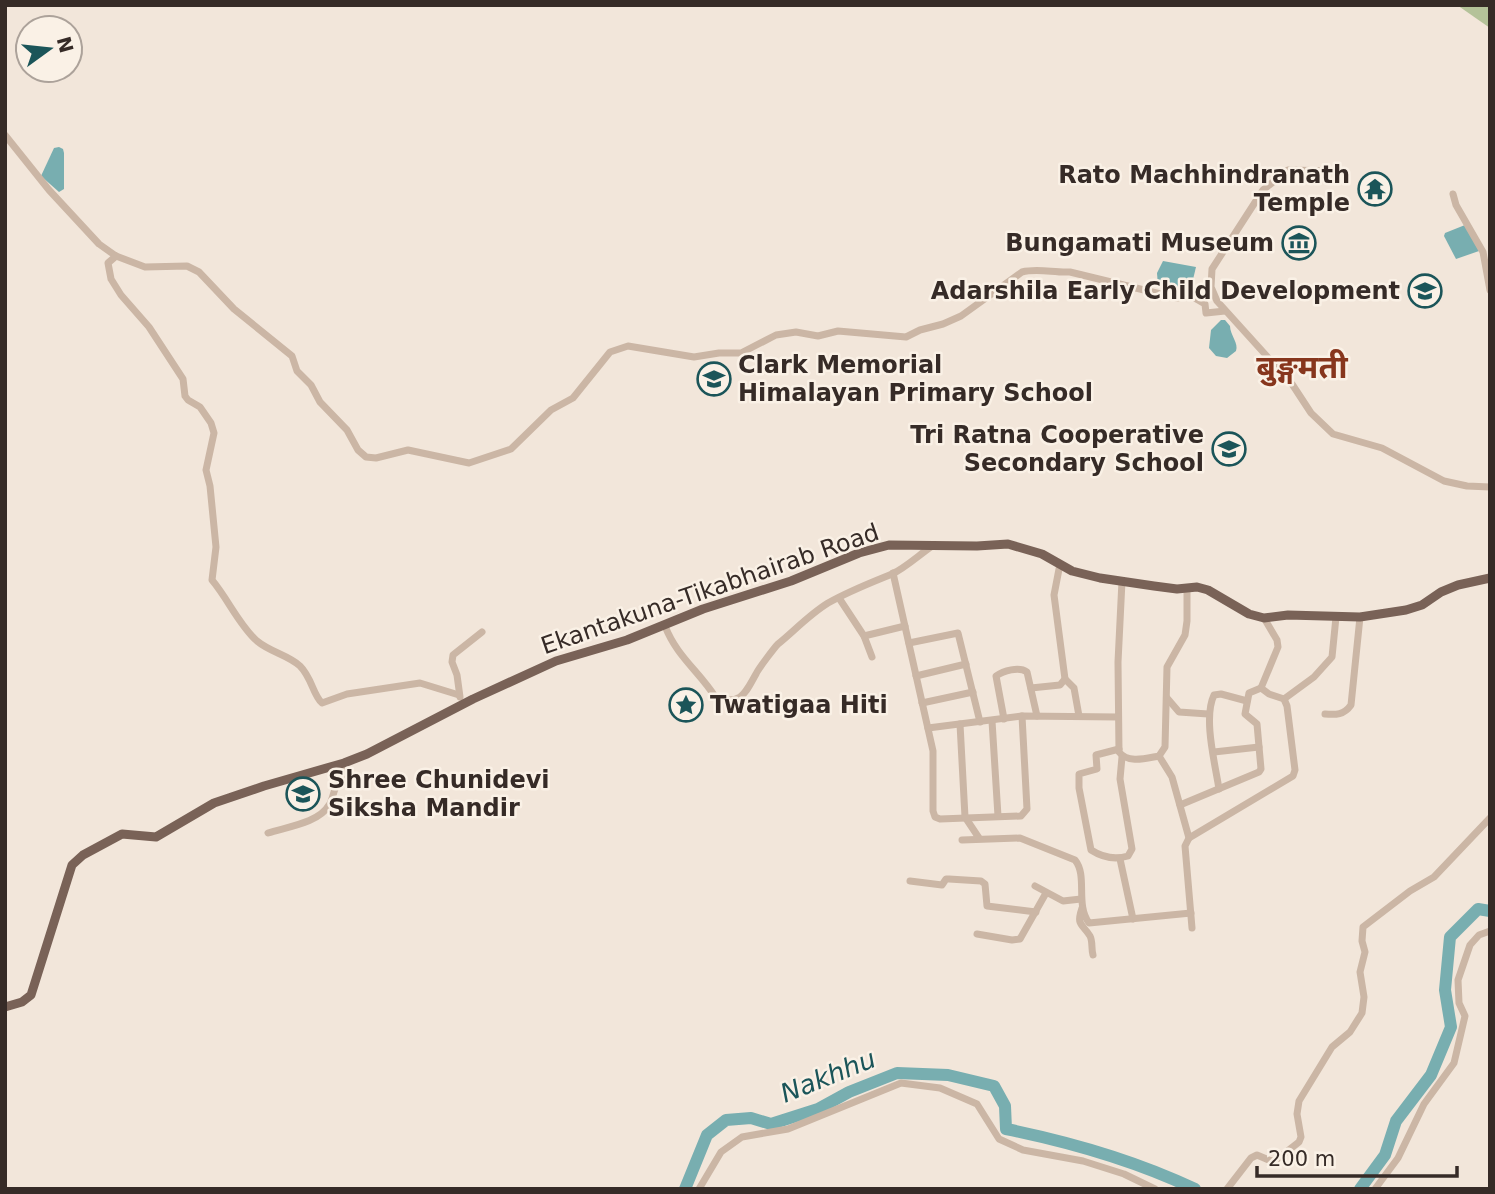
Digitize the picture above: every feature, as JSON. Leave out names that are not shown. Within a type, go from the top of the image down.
[{"type":"main road","name":"Ekantakuna-Tikabhairab Road","points":[[5,1007],[22,1002],[31,995],[68,874],[76,860],[122,834],[156,836],[214,803],[344,764],[412,732],[465,699],[556,661],[627,640],[703,609],[792,581],[859,553],[888,545],[977,547],[1008,544],[1042,554],[1072,571],[1154,586],[1197,587],[1209,590],[1249,614],[1264,618],[1288,615],[1360,617],[1422,605],[1458,585],[1490,578]]},
{"type":"street","points":[[5,135],[49,190],[99,244],[116,256],[145,267],[187,265],[198,272],[234,309],[292,356],[298,371],[311,385],[320,402],[366,457],[376,458],[408,450],[470,463],[511,449],[551,410],[573,398],[610,352],[628,346],[694,357],[741,353],[776,335],[796,332],[818,336],[838,331],[906,337],[961,316],[1022,272],[1029,270],[1070,272],[1177,298],[1191,296],[1205,304],[1206,313],[1225,311]]},
{"type":"street","points":[[1335,171],[1288,170],[1263,190],[1212,269],[1211,287],[1217,301],[1292,384],[1311,413],[1333,435],[1382,448],[1444,481],[1490,487]]},
{"type":"street","points":[[1453,194],[1456,205],[1483,252],[1490,290]]},
{"type":"street","points":[[116,256],[108,263],[111,279],[174,363],[183,379],[185,396],[200,407],[211,423],[214,433],[206,470],[216,547],[212,580],[231,604],[244,628],[259,642],[298,665],[312,681],[322,703],[347,694],[420,683],[465,699]]},
{"type":"street","points":[[665,626],[681,658],[707,684],[716,698],[729,701],[737,699],[751,685],[772,648],[814,614],[871,581],[892,573],[932,546]]},
{"type":"street","points":[[1060,565],[1054,595],[1065,679],[1074,688],[1079,716]]},
{"type":"street","points":[[892,573],[933,751],[935,817],[1021,816],[1027,809],[1022,716]]},
{"type":"street","points":[[1122,581],[1118,717],[1120,753],[1120,779],[1132,849],[1128,856],[1120,859],[1091,850],[1079,777],[1082,773],[1097,769],[1096,755],[1120,753],[1137,759],[1159,756],[1165,747],[1167,667],[1185,635],[1187,588]]},
{"type":"street","points":[[839,598],[864,636],[872,657]]},
{"type":"street","points":[[1284,699],[1314,677],[1332,657],[1336,617]]},
{"type":"street","points":[[1325,714],[1337,715],[1347,711],[1351,705],[1360,617]]},
{"type":"street","points":[[1180,805],[1261,769],[1257,724],[1245,714],[1249,693],[1261,688],[1278,647],[1278,640],[1264,618]]},
{"type":"street","points":[[864,636],[905,625]]},
{"type":"street","points":[[465,699],[452,662],[453,656],[482,632]]},
{"type":"street","points":[[909,643],[958,633],[980,722]]},
{"type":"street","points":[[916,676],[966,664]]},
{"type":"street","points":[[1004,719],[996,677],[1000,673],[1024,669],[1037,716]]},
{"type":"street","points":[[1031,688],[1060,685],[1065,679]]},
{"type":"street","points":[[1192,928],[1185,846],[1189,838],[1293,776],[1295,770],[1287,706],[1284,699],[1261,688]]},
{"type":"street","points":[[922,703],[973,692]]},
{"type":"street","points":[[1219,789],[1208,714],[1211,700],[1217,694],[1247,701]]},
{"type":"street","points":[[1167,698],[1179,712],[1208,714]]},
{"type":"street","points":[[928,729],[1022,716],[1118,717]]},
{"type":"street","points":[[992,721],[998,816]]},
{"type":"street","points":[[960,724],[965,817],[979,838]]},
{"type":"street","points":[[1214,752],[1259,747]]},
{"type":"street","points":[[1159,756],[1172,777],[1189,838]]},
{"type":"street","points":[[268,833],[322,813],[329,806],[343,777],[344,764]]},
{"type":"street","points":[[1228,1188],[1251,1158],[1257,1156],[1276,1160],[1298,1142],[1301,1136],[1297,1114],[1299,1101],[1332,1047],[1350,1032],[1362,1013],[1364,997],[1360,972],[1365,952],[1363,927],[1410,891],[1434,877],[1490,818]]},
{"type":"street","points":[[962,840],[1020,838],[1076,860],[1080,868],[1080,926],[1090,936],[1093,954]]},
{"type":"street","points":[[1120,859],[1133,919]]},
{"type":"street","points":[[910,881],[936,886],[942,885],[946,879],[981,881],[987,888],[988,905],[1036,912]]},
{"type":"street","points":[[1035,886],[1063,901],[1082,903]]},
{"type":"street","points":[[977,934],[1017,940],[1023,936],[1046,893]]},
{"type":"street","points":[[1082,903],[1089,923],[1191,914]]},
{"type":"street","points":[[1375,1189],[1398,1158],[1424,1104],[1454,1063],[1465,1016],[1459,1003],[1458,980],[1470,945],[1479,934],[1490,931]]},
{"type":"street","points":[[699,1189],[721,1152],[741,1137],[788,1129],[901,1083],[940,1088],[976,1104],[999,1139],[1023,1150],[1083,1161],[1124,1174],[1155,1189]]},
{"type":"green space","points":[[1457,5],[1490,5],[1490,28]]},
{"type":"water","points":[[59,147],[64,153],[64,189],[59,192],[41,176],[54,148]]},
{"type":"water","points":[[1465,225],[1479,251],[1456,259],[1444,236],[1445,233]]},
{"type":"water","points":[[1163,261],[1196,267],[1189,296],[1158,286],[1157,273]]},
{"type":"water","points":[[1221,320],[1225,320],[1230,326],[1236,345],[1236,351],[1227,358],[1216,356],[1209,348],[1211,330]]},
{"type":"waterway","name":"Nakhhu","points":[[1360,1189],[1385,1155],[1396,1121],[1431,1075],[1451,1027],[1445,990],[1450,937],[1478,909],[1490,911]]},
{"type":"waterway","name":"Nakhhu","points":[[685,1189],[707,1135],[726,1120],[751,1118],[771,1124],[818,1109],[849,1092],[897,1073],[948,1075],[994,1086],[1005,1106],[1006,1129],[1102,1153],[1195,1189]]},
{"type":"place","name":"Rato Machhindranath Temple","points":[[1375,189]]},
{"type":"place","name":"Bungamati Museum","points":[[1299,243]]},
{"type":"place","name":"Adarshila Early Child Development","points":[[1425,291]]},
{"type":"place","name":"Clark Memorial Himalayan Primary School","points":[[714,379]]},
{"type":"place","name":"Tri Ratna Cooperative Secondary School","points":[[1229,449]]},
{"type":"place","name":"Twatigaa Hiti","points":[[686,705]]},
{"type":"place","name":"Shree Chunidevi Siksha Mandir","points":[[303,794]]},
{"type":"district","name":"बुङ्गमती","points":[[1302,367]]}]
